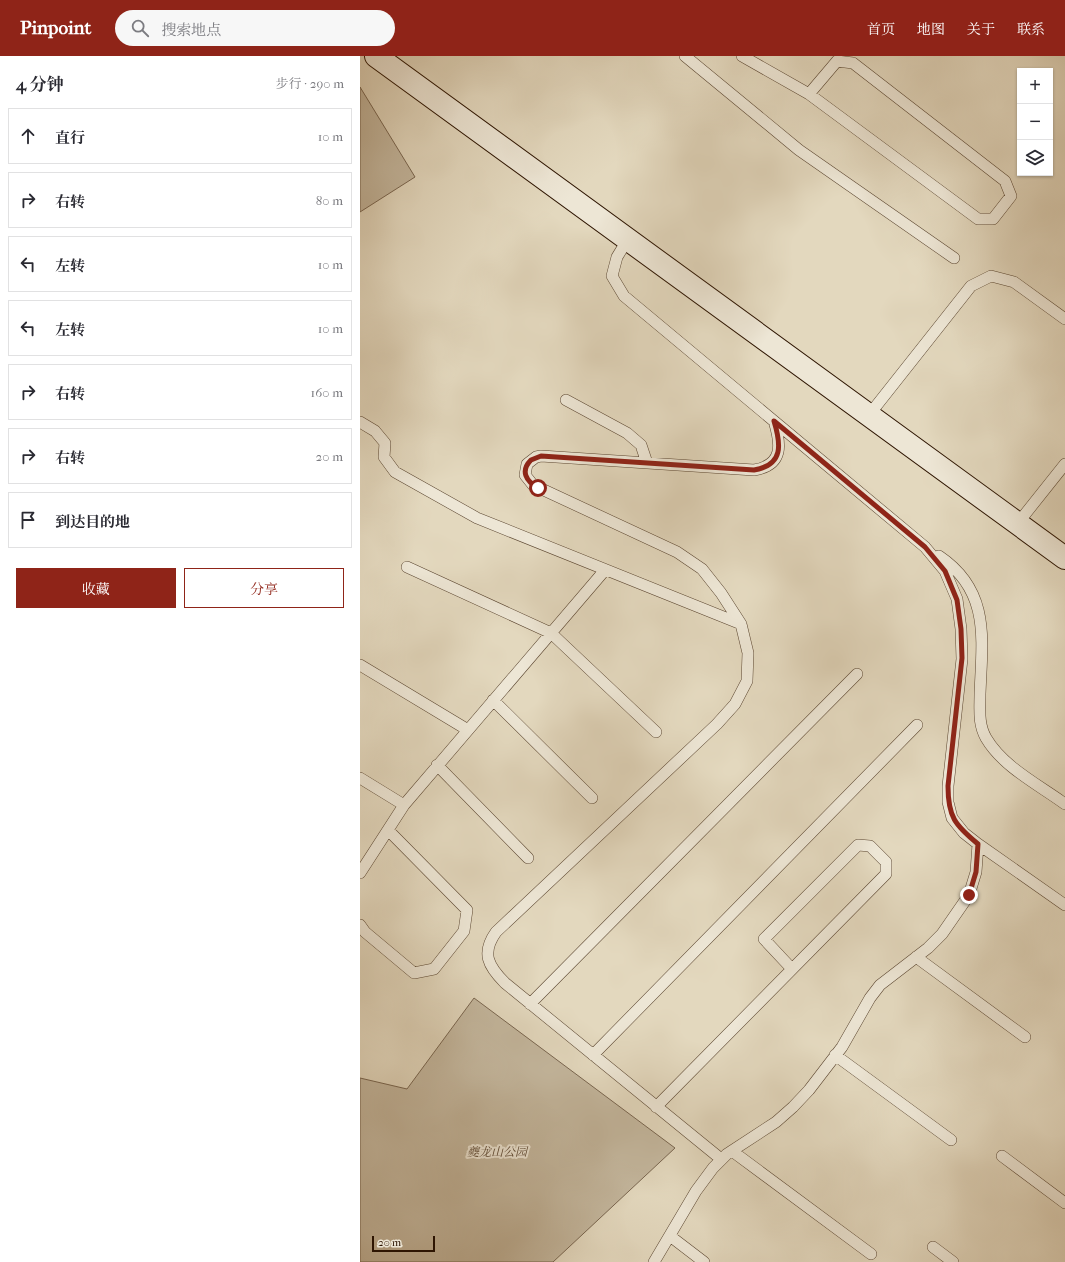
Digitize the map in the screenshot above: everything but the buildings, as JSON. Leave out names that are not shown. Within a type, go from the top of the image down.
[{"type":"main road","points":[[376,56],[1065,558]]},
{"type":"lane","points":[[685,56],[799,150],[954,258]]},
{"type":"lane","points":[[742,56],[809,94],[978,219],[993,219],[1011,196],[1006,181],[853,63],[837,61],[809,94]]},
{"type":"lane","points":[[628,239],[617,257],[612,276],[624,296],[925,547],[945,560],[963,578],[976,601],[982,626],[979,720],[986,737],[997,752],[1010,764],[1065,804]]},
{"type":"lane","points":[[869,415],[971,286],[991,276],[1014,282],[1065,320]]},
{"type":"lane","points":[[566,400],[627,433],[641,445],[647,463]]},
{"type":"lane","points":[[721,1159],[530,1004],[494,972],[488,959],[488,944],[496,932],[717,724],[735,704],[747,681],[748,653],[741,624],[721,593],[702,569],[677,552],[538,488],[528,481],[525,475],[527,464],[531,460],[541,456],[754,470],[762,469],[775,459],[779,451],[778,436],[774,421]]},
{"type":"lane","points":[[360,422],[375,431],[385,443],[384,457],[395,472],[492,525],[741,624]]},
{"type":"lane","points":[[1018,524],[1065,464]]},
{"type":"lane","points":[[925,547],[945,571],[957,600],[961,629],[962,658],[948,786],[948,802],[952,818],[964,833],[978,844],[1065,905]]},
{"type":"lane","points":[[407,567],[551,633],[656,732]]},
{"type":"lane","points":[[360,873],[404,805],[605,570]]},
{"type":"lane","points":[[360,665],[468,730]]},
{"type":"lane","points":[[530,1004],[857,674]]},
{"type":"lane","points":[[493,700],[592,798]]},
{"type":"lane","points":[[593,1055],[917,725]]},
{"type":"lane","points":[[437,766],[528,858]]},
{"type":"lane","points":[[360,778],[404,805]]},
{"type":"lane","points":[[360,925],[365,932],[414,973],[434,969],[464,931],[467,910],[388,830]]},
{"type":"lane","points":[[654,1262],[705,1177],[721,1159],[776,1122],[793,1107],[809,1090],[836,1055],[857,1023],[870,998],[880,985],[928,948],[942,934],[969,895],[976,872],[978,844]]},
{"type":"lane","points":[[656,1107],[886,874],[886,862],[870,846],[858,845],[764,940],[792,969]]},
{"type":"lane","points":[[916,957],[1025,1037]]},
{"type":"lane","points":[[836,1055],[951,1140]]},
{"type":"lane","points":[[732,1151],[871,1254]]},
{"type":"lane","points":[[1002,1156],[1065,1203]]},
{"type":"lane","points":[[670,1236],[704,1262]]},
{"type":"lane","points":[[933,1248],[953,1262]]},
{"type":"green space","points":[[360,87],[415,177],[360,212]]},
{"type":"green space","name":"夔龙山公园","points":[[474,998],[675,1148],[553,1262],[360,1262],[360,1078],[407,1089]]},
{"type":"route","points":[[538,488],[528,481],[525,475],[525,470],[527,464],[531,460],[541,456],[754,470],[762,469],[775,459],[779,451],[780,444],[774,421],[925,547],[945,571],[957,600],[961,629],[962,658],[948,786],[948,802],[952,818],[964,833],[978,844],[976,872],[969,895]]}]
